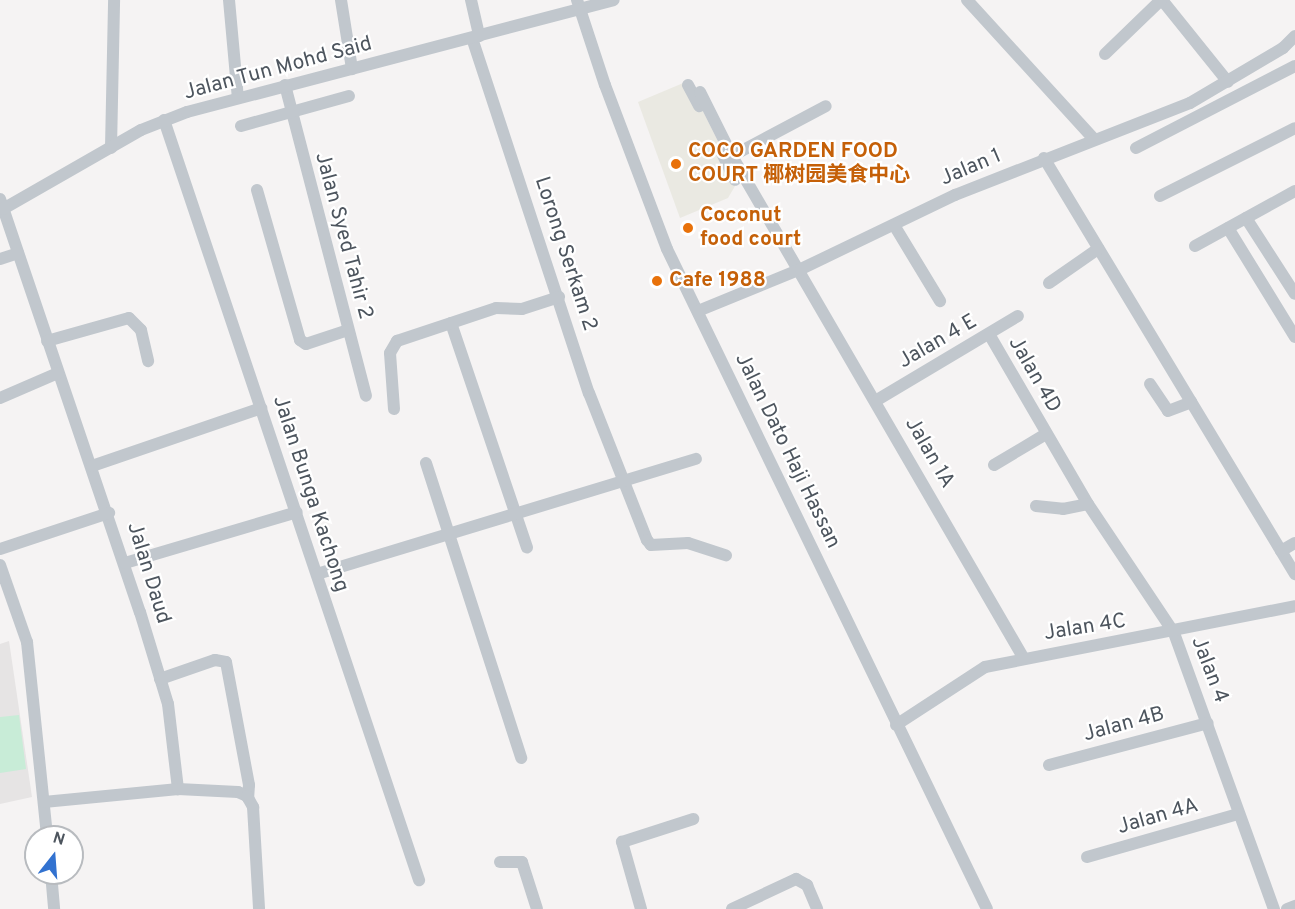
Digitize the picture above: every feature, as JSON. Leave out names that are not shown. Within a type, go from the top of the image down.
[{"type":"street","points":[[111,148],[114,0]]},
{"type":"street","points":[[229,0],[238,98]]},
{"type":"street","points":[[341,0],[352,69]]},
{"type":"street","name":"Lorong Serkam 2","points":[[471,0],[476,37],[589,393],[651,545],[676,541],[726,555]]},
{"type":"street","name":"Jalan Tun Mohd Said","points":[[2,204],[164,120],[285,85],[476,37],[578,4],[614,0]]},
{"type":"street","points":[[967,0],[1094,138]]},
{"type":"street","points":[[1105,54],[1162,0],[1228,82]]},
{"type":"street","name":"Jalan Dato Haji Hassan","points":[[578,4],[656,222],[896,725],[987,909]]},
{"type":"street","name":"Jalan 1","points":[[699,311],[801,269],[1044,158],[1184,106],[1283,48],[1295,36]]},
{"type":"street","points":[[1283,48],[1295,61]]},
{"type":"street","points":[[1136,148],[1295,66]]},
{"type":"street","name":"Jalan Syed Tahir 2","points":[[285,85],[366,396]]},
{"type":"street","points":[[694,89],[735,180]]},
{"type":"street","points":[[242,126],[349,96]]},
{"type":"street","points":[[732,156],[826,106]]},
{"type":"street","name":"Jalan 1A","points":[[708,117],[801,269],[1023,657]]},
{"type":"street","name":"Jalan Bunga Kachong","points":[[164,120],[419,880]]},
{"type":"street","points":[[1160,196],[1295,128]]},
{"type":"street","points":[[1044,158],[1295,574]]},
{"type":"street","points":[[257,190],[300,340],[306,344],[348,330]]},
{"type":"street","points":[[1195,246],[1294,193]]},
{"type":"street","name":"Jalan Daud","points":[[2,204],[58,373],[109,513],[168,704],[178,789]]},
{"type":"street","points":[[1246,218],[1295,294]]},
{"type":"street","points":[[894,225],[940,300]]},
{"type":"street","points":[[1228,228],[1295,337]]},
{"type":"street","points":[[1049,283],[1098,249]]},
{"type":"street","points":[[0,259],[18,253]]},
{"type":"street","points":[[394,409],[393,344],[496,308],[522,309],[559,297]]},
{"type":"street","name":"Jalan 4 E","points":[[877,400],[1018,316]]},
{"type":"street","points":[[47,341],[129,318],[141,330],[148,361]]},
{"type":"street","points":[[451,322],[513,512],[527,547]]},
{"type":"street","name":"Jalan 4D","points":[[989,334],[1064,465]]},
{"type":"street","points":[[0,398],[58,373]]},
{"type":"street","points":[[1150,384],[1168,411],[1191,402]]},
{"type":"street","points":[[92,466],[261,408]]},
{"type":"street","name":"Jalan 4D","points":[[994,465],[1046,434]]},
{"type":"street","points":[[316,574],[513,512],[624,482],[696,459]]},
{"type":"street","points":[[426,463],[521,758]]},
{"type":"street","name":"Jalan 4","points":[[1064,465],[1174,633],[1274,909]]},
{"type":"street","points":[[1036,506],[1063,509],[1088,504]]},
{"type":"street","points":[[125,563],[297,512]]},
{"type":"street","points":[[0,549],[109,513]]},
{"type":"street","points":[[1281,551],[1295,543]]},
{"type":"street","points":[[0,565],[27,642],[46,825]]},
{"type":"street","name":"Jalan 4C","points":[[896,725],[985,667],[1023,657],[1174,633],[1295,606]]},
{"type":"street","points":[[160,679],[215,660],[226,662],[249,785],[248,798],[253,807],[259,909]]},
{"type":"street","name":"Jalan 4B","points":[[1049,765],[1208,723]]},
{"type":"street","points":[[44,802],[178,789],[229,790],[248,798]]},
{"type":"street","name":"Jalan 4A","points":[[1088,857],[1238,814]]},
{"type":"street","points":[[641,909],[622,842],[693,819]]},
{"type":"street","points":[[500,862],[522,862],[537,909]]},
{"type":"street","points":[[732,909],[796,879],[807,885],[817,909]]},
{"type":"street","points":[[52,885],[54,909]]},
{"type":"street","points":[[1287,909],[1295,906]]},
{"type":"shaded area","points":[[688,81],[738,181],[728,198],[680,218],[638,102]]},
{"type":"shaded area","points":[[9,641],[32,797],[0,804],[0,644]]},
{"type":"green space","points":[[19,715],[26,769],[0,773],[0,717]]},
{"type":"place","name":"COCO GARDEN FOOD COURT 椰树园美食中心","points":[[676,164]]},
{"type":"place","name":"Coconut food court","points":[[688,228]]},
{"type":"place","name":"Cafe 1988","points":[[657,281]]}]
